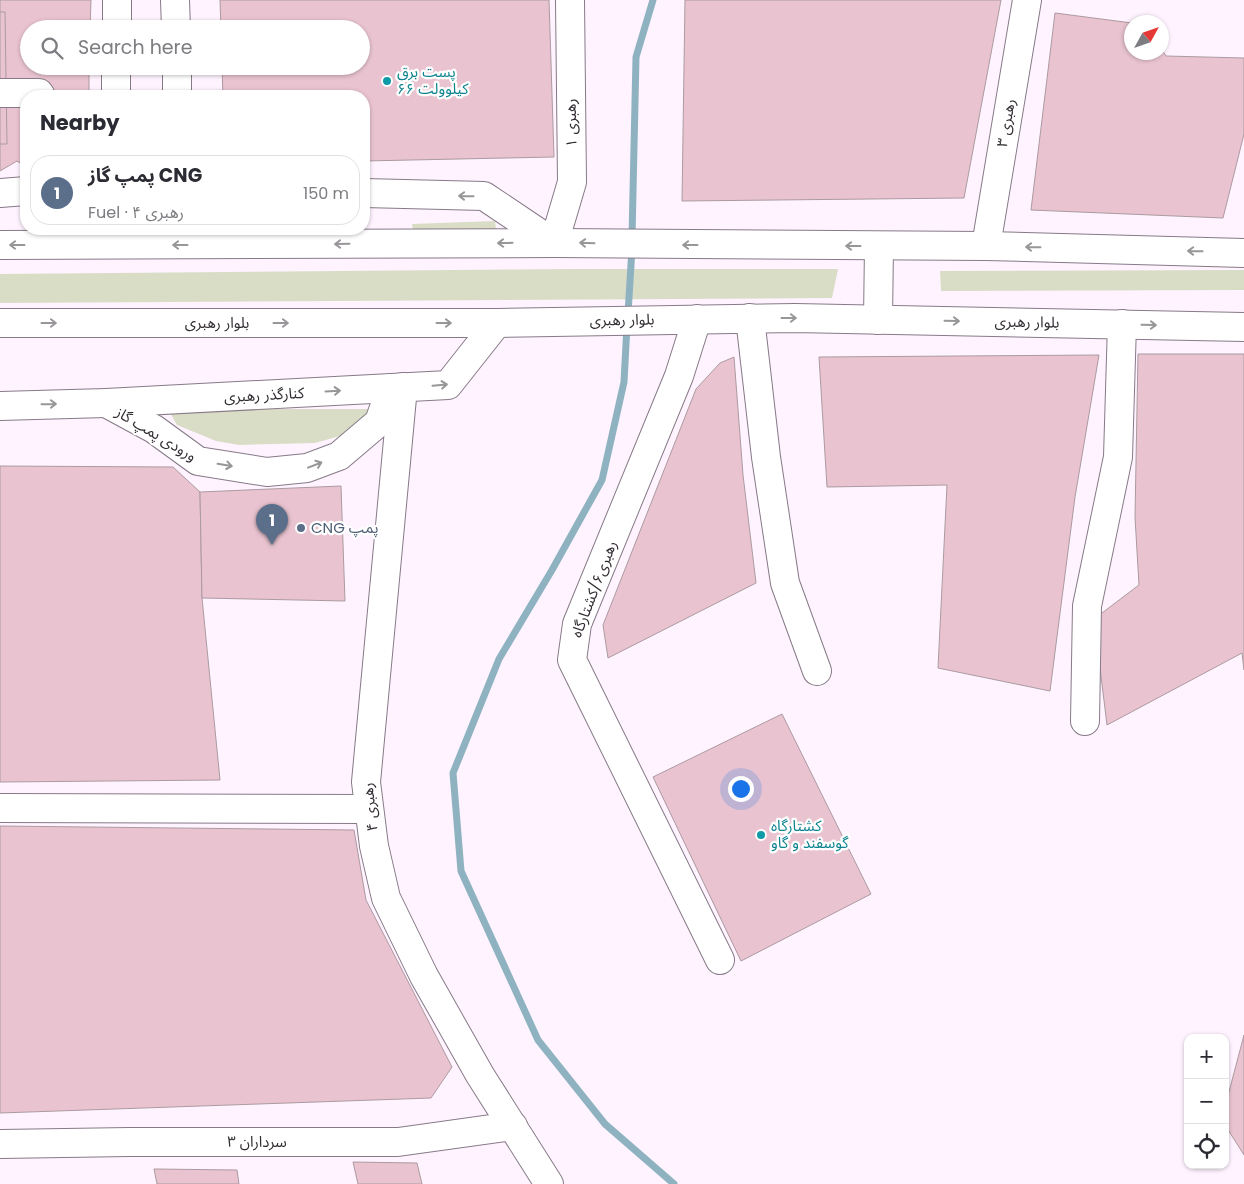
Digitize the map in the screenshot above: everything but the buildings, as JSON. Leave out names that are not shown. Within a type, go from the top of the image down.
[{"type":"street","points":[[116,20],[117,0]]},
{"type":"street","points":[[175,0],[176,20]]},
{"type":"street","name":"رهبری ۱","points":[[554,242],[572,182],[570,0]]},
{"type":"street","name":"رهبری ۳","points":[[986,246],[1027,0]]},
{"type":"street","points":[[116,75],[116,90]]},
{"type":"street","points":[[176,75],[177,90]]},
{"type":"street","points":[[0,93],[20,93]]},
{"type":"street","points":[[0,192],[20,191]]},
{"type":"street","points":[[370,193],[484,196],[554,242]]},
{"type":"street","points":[[240,235],[254,245]]},
{"type":"street","points":[[0,245],[554,242],[632,245],[986,246],[1244,252]]},
{"type":"street","points":[[878,320],[879,246]]},
{"type":"street","points":[[750,318],[766,457],[785,583],[817,670]]},
{"type":"street","name":"بلوار رهبری","points":[[0,323],[497,323],[750,318],[1244,327]]},
{"type":"street","name":"رهبری۶/کشتارگاه","points":[[693,320],[679,376],[577,624],[572,660],[720,960]]},
{"type":"street","name":"کنارگذر رهبری","points":[[0,406],[106,403],[448,385],[497,323]]},
{"type":"street","points":[[1085,721],[1086,606],[1118,458],[1122,324]]},
{"type":"street","name":"ورودی پمپ گاز","points":[[106,403],[154,429],[198,461],[267,472],[307,468],[339,456],[380,422],[397,388]]},
{"type":"street","name":"رهبری ۴","points":[[397,388],[366,782],[374,846],[386,898],[424,976],[549,1184]]},
{"type":"street","points":[[0,808],[369,809]]},
{"type":"street","name":"سرداران ۳","points":[[0,1144],[398,1142],[513,1126]]},
{"type":"green space","points":[[495,221],[496,229],[413,231],[412,224]]},
{"type":"green space","points":[[576,269],[838,269],[832,298],[0,303],[0,274]]},
{"type":"green space","points":[[1244,270],[1244,290],[941,291],[940,271]]},
{"type":"green space","points":[[168,409],[371,409],[347,434],[315,443],[239,445],[216,441],[177,425]]},
{"type":"waterway","points":[[632,237],[636,57],[653,0]]},
{"type":"waterway","points":[[628,314],[632,248]]},
{"type":"waterway","points":[[627,325],[624,382],[602,480],[552,570],[499,659],[453,773],[461,871],[538,1040],[605,1124],[674,1184]]},
{"type":"place","name":"پست برق ۶۶ کیلوولت","points":[[387,81]]},
{"type":"place","name":"CNG پمپ","points":[[301,528]]},
{"type":"place","name":"پمپ گاز CNG","points":[[272,545]]},
{"type":"place","name":"کشتارگاه گوسفند و گاو","points":[[761,835]]}]
